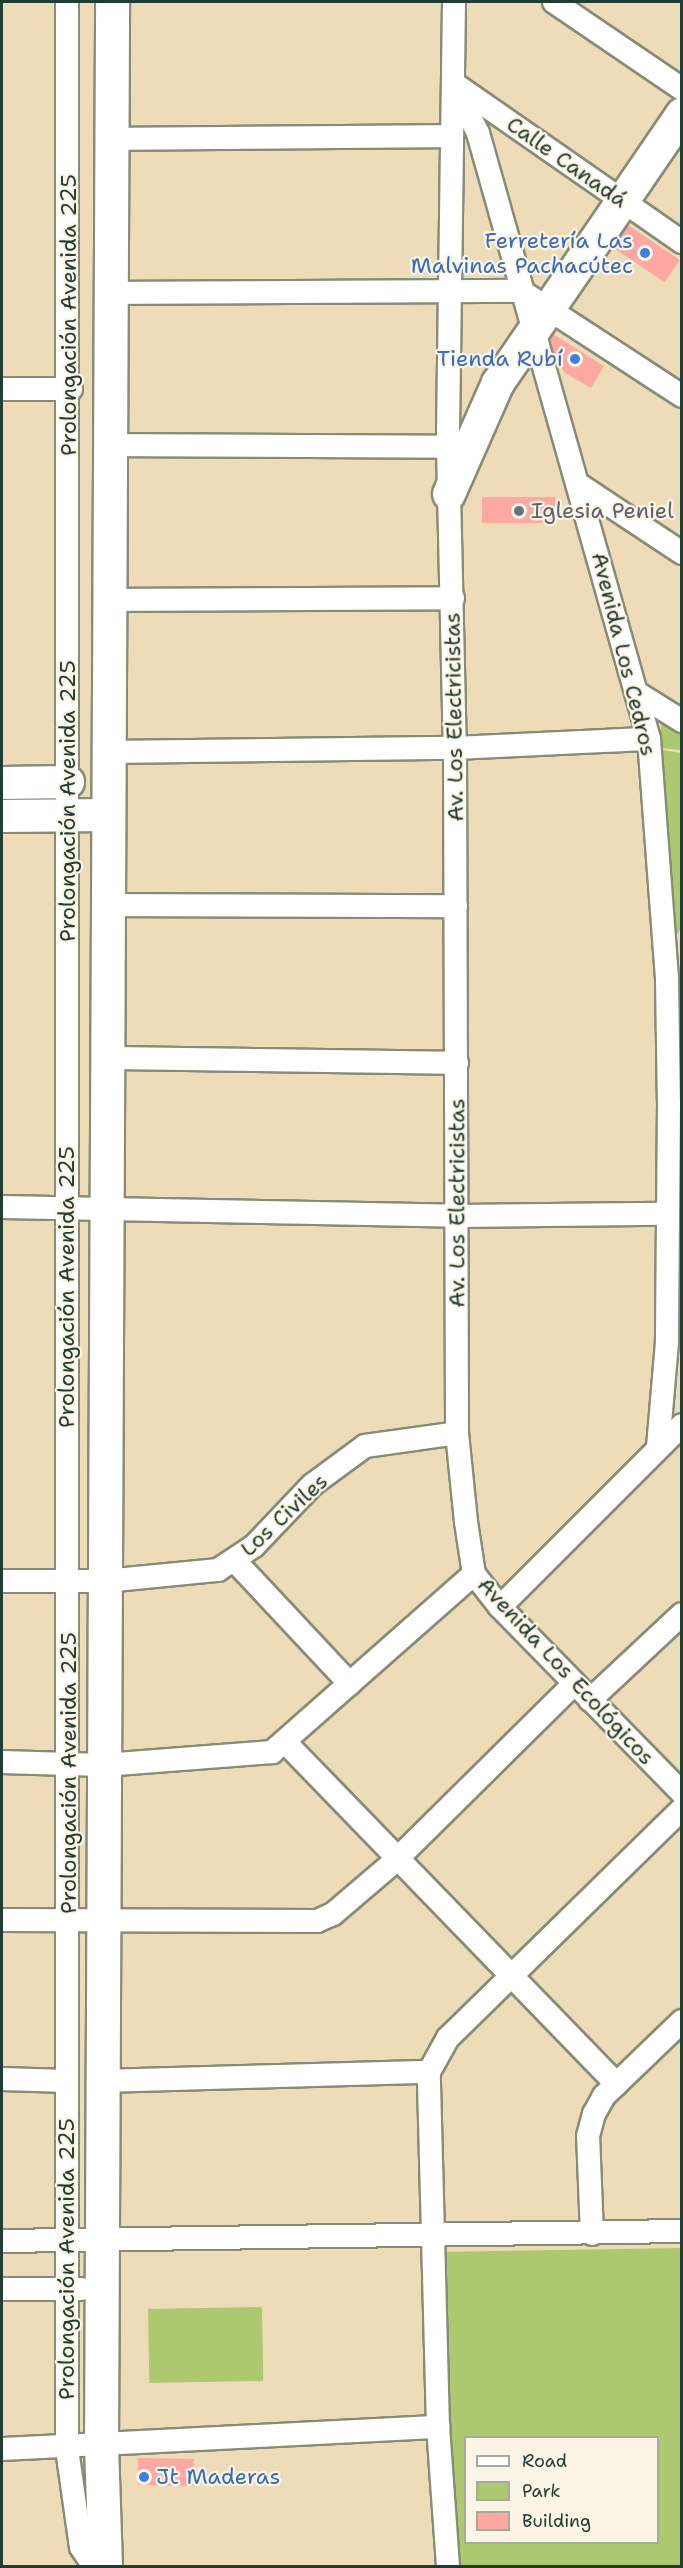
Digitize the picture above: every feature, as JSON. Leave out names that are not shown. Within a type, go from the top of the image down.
[{"type":"main road","name":"Prolongación Avenida 225","points":[[105,2566],[101,2448],[101,2289],[108,752],[111,600],[112,2]]},
{"type":"street","name":"Prolongación Avenida 225","points":[[67,2],[70,389],[65,1208],[70,1582],[66,1763],[67,2449],[81,2547],[94,2566]]},
{"type":"street","name":"Av. Los Electricistas","points":[[454,2],[448,292],[448,447],[455,748],[457,1433]]},
{"type":"street","points":[[554,2],[681,88]]},
{"type":"street","name":"Calle Canadá","points":[[452,82],[681,242]]},
{"type":"street","name":"Avenida Los Cedros","points":[[452,82],[478,133],[533,336],[581,486],[649,739],[667,980],[665,1214],[667,1342],[658,1449]]},
{"type":"street","points":[[449,494],[498,383],[533,336],[681,114]]},
{"type":"street","points":[[111,139],[451,136]]},
{"type":"street","points":[[110,293],[521,291],[552,308],[681,396]]},
{"type":"street","points":[[2,389],[70,389]]},
{"type":"street","points":[[111,445],[448,447]]},
{"type":"street","points":[[581,486],[681,553]]},
{"type":"street","points":[[111,600],[453,598]]},
{"type":"street","points":[[637,693],[681,721]]},
{"type":"street","points":[[108,752],[455,748],[649,739]]},
{"type":"street","points":[[2,783],[68,783]]},
{"type":"street","points":[[2,816],[109,815]]},
{"type":"street","points":[[108,905],[456,906]]},
{"type":"street","points":[[667,980],[681,959]]},
{"type":"street","points":[[107,1058],[457,1063]]},
{"type":"street","points":[[2,1207],[458,1216],[665,1214]]},
{"type":"street","points":[[500,1607],[681,1425]]},
{"type":"street","name":"Los Civiles","points":[[2,1581],[105,1581],[202,1574],[235,1561],[312,1485],[365,1446],[457,1433]]},
{"type":"street","name":"Avenida Los Ecológicos","points":[[457,1433],[474,1574],[500,1607],[681,1793]]},
{"type":"street","points":[[235,1561],[350,1684]]},
{"type":"street","points":[[2,1762],[104,1765],[256,1756],[286,1743],[474,1574]]},
{"type":"street","points":[[590,1700],[681,1614]]},
{"type":"street","points":[[2,1920],[317,1921],[333,1914],[395,1861],[574,1684]]},
{"type":"street","points":[[286,1743],[395,1861],[512,1975],[617,2084]]},
{"type":"street","points":[[448,2566],[438,2427],[429,2072],[448,2038],[681,1809]]},
{"type":"street","points":[[592,2234],[588,2136],[604,2096],[681,2021]]},
{"type":"street","points":[[102,2081],[429,2072]]},
{"type":"street","points":[[2,2079],[67,2081]]},
{"type":"street","points":[[2,2241],[681,2231]]},
{"type":"street","points":[[2,2289],[101,2289]]},
{"type":"street","points":[[2,2449],[101,2448],[438,2427]]},
{"type":"green space","points":[[662,717],[681,724],[681,750],[659,748]]},
{"type":"green space","points":[[663,750],[681,753],[682,927],[676,936]]},
{"type":"green space","points":[[681,2248],[681,2566],[457,2566],[438,2252]]},
{"type":"green space","points":[[262,2307],[263,2381],[149,2383],[148,2309]]},
{"type":"building","name":"Ferretería Las Malvinas Pachacútec","points":[[625,223],[680,260],[665,282],[610,245]]},
{"type":"building","name":"Tienda Rubí","points":[[550,332],[604,366],[591,388],[565,373],[551,352]]},
{"type":"building","name":"Iglesia Peniel","points":[[482,497],[555,497],[555,523],[482,523]]},
{"type":"building","points":[[138,2458],[194,2459],[194,2486],[138,2485]]},
{"type":"place","name":"Ferretería Las Malvinas Pachacútec","points":[[645,253]]},
{"type":"place","name":"Tienda Rubí","points":[[575,359]]},
{"type":"place","name":"Iglesia Peniel","points":[[519,511]]},
{"type":"place","name":"Jt Maderas","points":[[144,2477]]}]
